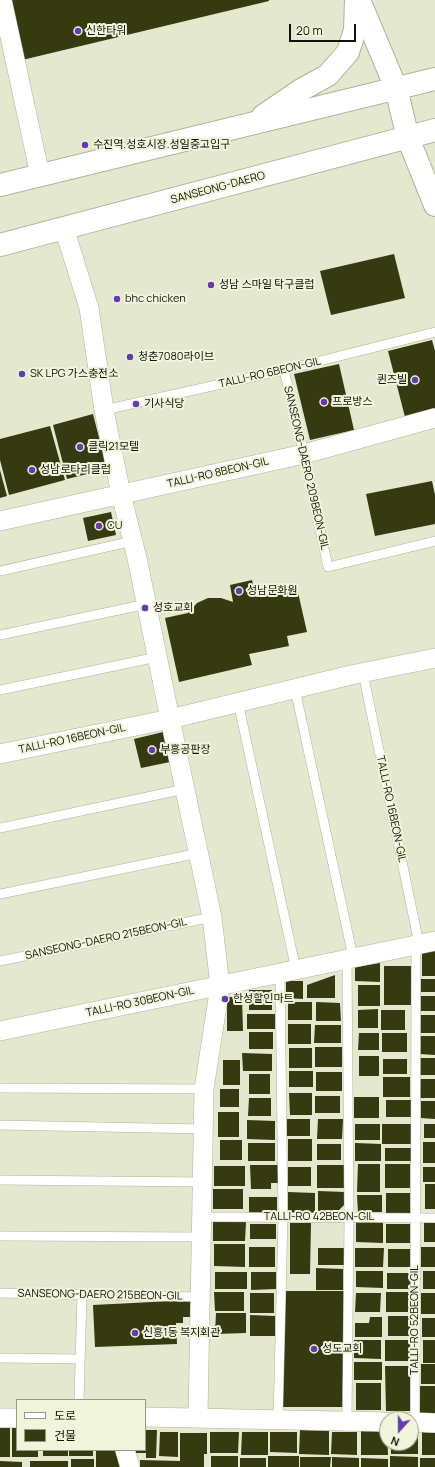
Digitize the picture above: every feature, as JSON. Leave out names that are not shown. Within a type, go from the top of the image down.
[{"type":"main road","points":[[250,125],[301,90],[328,74],[348,52],[355,30],[356,0]]},
{"type":"main road","points":[[359,0],[396,88],[408,138],[435,205]]},
{"type":"main road","points":[[0,185],[435,79]]},
{"type":"main road","name":"SANSEONG-DAERO","points":[[0,244],[435,130]]},
{"type":"street","points":[[2,0],[40,175]]},
{"type":"street","points":[[64,228],[89,308],[104,410],[121,494],[147,604],[212,917],[220,986],[204,1090],[198,1417]]},
{"type":"street","name":"TALLI-RO 8BEON-GIL","points":[[0,521],[304,454],[435,418]]},
{"type":"street","name":"TALLI-RO 16BEON-GIL","points":[[0,754],[170,719],[295,688],[435,658]]},
{"type":"street","name":"TALLI-RO 30BEON-GIL","points":[[0,1031],[423,943]]},
{"type":"street","points":[[146,1417],[379,1422]]},
{"type":"street","points":[[0,1418],[16,1418]]},
{"type":"street","name":"TALLI-RO 52BEON-GIL","points":[[419,1422],[435,1423]]},
{"type":"street","points":[[125,1451],[130,1467]]},
{"type":"lane","name":"TALLI-RO 6BEON-GIL","points":[[104,410],[284,370],[435,332]]},
{"type":"lane","name":"SANSEONG-DAERO 209BEON-GIL","points":[[284,370],[304,454],[328,567],[435,541]]},
{"type":"lane","points":[[0,570],[133,542]]},
{"type":"lane","points":[[0,635],[147,604]]},
{"type":"lane","points":[[0,690],[157,657]]},
{"type":"lane","name":"TALLI-RO 16BEON-GIL","points":[[363,673],[423,943]]},
{"type":"lane","points":[[295,688],[350,958],[347,1421]]},
{"type":"lane","points":[[238,702],[288,971],[278,1419]]},
{"type":"lane","points":[[0,828],[185,789]]},
{"type":"lane","points":[[0,894],[199,853]]},
{"type":"lane","name":"SANSEONG-DAERO 215BEON-GIL","points":[[0,961],[212,917]]},
{"type":"lane","points":[[416,1218],[423,943]]},
{"type":"lane","points":[[0,1088],[204,1090]]},
{"type":"lane","points":[[0,1125],[203,1129]]},
{"type":"lane","points":[[0,1180],[203,1182]]},
{"type":"lane","name":"TALLI-RO 42BEON-GIL","points":[[202,1217],[435,1218]]},
{"type":"lane","name":"TALLI-RO 52BEON-GIL","points":[[413,1411],[416,1218]]},
{"type":"lane","points":[[0,1236],[202,1238]]},
{"type":"lane","name":"SANSEONG-DAERO 215BEON-GIL","points":[[0,1293],[201,1297]]},
{"type":"lane","points":[[79,1399],[82,1295]]},
{"type":"lane","points":[[0,1358],[80,1359]]},
{"type":"building","name":"신한타워","points":[[5,0],[269,0],[269,1],[18,61]]},
{"type":"building","points":[[394,254],[405,298],[331,315],[320,271]]},
{"type":"building","name":"퀸즈빌","points":[[432,340],[435,351],[435,409],[405,417],[388,351]]},
{"type":"building","name":"프로방스","points":[[339,364],[354,430],[310,440],[294,374]]},
{"type":"building","name":"클릭21모텔","points":[[93,414],[107,469],[67,479],[53,425]]},
{"type":"building","name":"성남로타리클럽","points":[[50,426],[65,480],[9,495],[0,460],[0,439]]},
{"type":"building","points":[[0,470],[7,496],[0,498]]},
{"type":"building","points":[[432,481],[435,495],[435,524],[375,536],[366,494]]},
{"type":"building","name":"CU","points":[[111,512],[116,535],[88,541],[83,518]]},
{"type":"building","points":[[252,580],[256,597],[297,588],[307,632],[287,636],[289,646],[249,654],[252,665],[179,682],[165,618],[188,613],[197,603],[208,598],[221,598],[233,602],[230,585]]},
{"type":"building","name":"부흥공판장","points":[[163,732],[170,762],[141,768],[134,739]]},
{"type":"building","points":[[435,950],[435,976],[422,976],[422,953]]},
{"type":"building","points":[[380,963],[380,982],[355,981],[355,967]]},
{"type":"building","points":[[384,966],[414,966],[414,1005],[384,1005]]},
{"type":"building","points":[[335,975],[335,998],[307,998],[307,985]]},
{"type":"building","points":[[421,979],[435,979],[435,992],[421,992]]},
{"type":"building","points":[[286,981],[303,981],[303,999],[286,998]]},
{"type":"building","points":[[358,985],[380,985],[380,1006],[358,1006]]},
{"type":"building","points":[[249,990],[272,990],[272,1010],[249,1010]]},
{"type":"building","points":[[419,996],[435,996],[435,1011],[419,1011]]},
{"type":"building","points":[[227,997],[242,997],[243,1031],[227,1031]]},
{"type":"building","points":[[288,1002],[312,1002],[312,1020],[288,1020]]},
{"type":"building","points":[[316,1002],[340,1003],[341,1021],[316,1021]]},
{"type":"building","points":[[378,1009],[378,1028],[358,1028],[358,1010]]},
{"type":"building","points":[[381,1010],[405,1010],[405,1030],[381,1030]]},
{"type":"building","points":[[247,1014],[275,1014],[275,1029],[247,1029]]},
{"type":"building","points":[[419,1015],[435,1015],[435,1033],[420,1033]]},
{"type":"building","points":[[288,1024],[311,1024],[311,1044],[288,1044]]},
{"type":"building","points":[[315,1025],[341,1025],[341,1043],[314,1043]]},
{"type":"building","points":[[249,1032],[273,1032],[273,1049],[249,1049]]},
{"type":"building","points":[[359,1033],[379,1033],[379,1050],[358,1050]]},
{"type":"building","points":[[382,1033],[407,1033],[407,1052],[382,1052]]},
{"type":"building","points":[[419,1036],[435,1036],[435,1055],[419,1054]]},
{"type":"building","points":[[315,1047],[342,1047],[342,1067],[315,1067]]},
{"type":"building","points":[[289,1048],[312,1048],[312,1068],[289,1068]]},
{"type":"building","points":[[242,1053],[272,1054],[272,1071],[243,1071]]},
{"type":"building","points":[[359,1056],[379,1056],[379,1076],[359,1076]]},
{"type":"building","points":[[420,1058],[435,1058],[435,1075],[420,1075]]},
{"type":"building","points":[[383,1059],[407,1059],[407,1074],[383,1074]]},
{"type":"building","points":[[223,1060],[240,1060],[240,1085],[223,1085]]},
{"type":"building","points":[[289,1071],[313,1071],[313,1087],[289,1087]]},
{"type":"building","points":[[316,1072],[342,1072],[342,1091],[316,1091]]},
{"type":"building","points":[[249,1074],[270,1074],[270,1094],[249,1094]]},
{"type":"building","points":[[383,1077],[410,1077],[410,1097],[383,1097]]},
{"type":"building","points":[[420,1079],[435,1079],[435,1098],[420,1098]]},
{"type":"building","points":[[220,1089],[239,1089],[239,1107],[220,1107]]},
{"type":"building","points":[[289,1093],[312,1093],[312,1115],[290,1115]]},
{"type":"building","points":[[315,1096],[340,1096],[340,1113],[315,1113]]},
{"type":"building","points":[[354,1097],[379,1097],[379,1118],[354,1118]]},
{"type":"building","points":[[249,1098],[271,1098],[271,1116],[248,1116]]},
{"type":"building","points":[[386,1100],[413,1100],[413,1117],[386,1117]]},
{"type":"building","points":[[421,1101],[435,1101],[435,1119],[421,1118]]},
{"type":"building","points":[[218,1112],[239,1112],[239,1137],[218,1137]]},
{"type":"building","points":[[287,1119],[310,1119],[310,1136],[287,1136]]},
{"type":"building","points":[[318,1119],[343,1119],[342,1139],[317,1139]]},
{"type":"building","points":[[247,1120],[275,1121],[275,1140],[247,1139]]},
{"type":"building","points":[[355,1124],[380,1124],[380,1140],[355,1140]]},
{"type":"building","points":[[382,1124],[412,1124],[413,1144],[382,1144]]},
{"type":"building","points":[[424,1124],[435,1124],[435,1138],[424,1138]]},
{"type":"building","points":[[288,1139],[312,1139],[312,1161],[288,1161]]},
{"type":"building","points":[[220,1140],[242,1140],[242,1160],[220,1160]]},
{"type":"building","points":[[423,1142],[435,1142],[435,1163],[423,1163]]},
{"type":"building","points":[[248,1143],[275,1143],[275,1161],[248,1161]]},
{"type":"building","points":[[355,1143],[381,1144],[381,1161],[355,1161]]},
{"type":"building","points":[[317,1144],[341,1144],[341,1160],[317,1160]]},
{"type":"building","points":[[385,1148],[411,1148],[411,1161],[385,1161]]},
{"type":"building","points":[[358,1164],[380,1164],[380,1192],[357,1192]]},
{"type":"building","points":[[385,1164],[410,1164],[410,1188],[385,1188]]},
{"type":"building","points":[[250,1165],[280,1165],[280,1183],[271,1183],[271,1189],[251,1189]]},
{"type":"building","points":[[317,1165],[344,1165],[344,1188],[317,1188]]},
{"type":"building","points":[[214,1166],[245,1166],[245,1186],[214,1186]]},
{"type":"building","points":[[288,1167],[311,1167],[311,1186],[288,1186]]},
{"type":"building","points":[[423,1167],[435,1167],[435,1182],[423,1182]]},
{"type":"building","points":[[425,1184],[435,1184],[435,1209],[425,1209]]},
{"type":"building","points":[[213,1189],[243,1189],[243,1209],[213,1209]]},
{"type":"building","points":[[318,1191],[345,1192],[344,1205],[338,1211],[318,1211]]},
{"type":"building","points":[[288,1192],[315,1193],[315,1213],[288,1213]]},
{"type":"building","points":[[386,1193],[410,1193],[410,1213],[386,1213]]},
{"type":"building","points":[[357,1195],[382,1195],[382,1212],[358,1212]]},
{"type":"building","points":[[249,1197],[277,1197],[277,1213],[249,1213]]},
{"type":"building","points":[[424,1221],[435,1221],[435,1242],[424,1242]]},
{"type":"building","points":[[213,1222],[246,1222],[245,1241],[213,1241]]},
{"type":"building","points":[[356,1222],[383,1222],[383,1243],[356,1242]]},
{"type":"building","points":[[290,1223],[311,1223],[310,1274],[290,1274]]},
{"type":"building","points":[[250,1224],[276,1224],[276,1239],[250,1239]]},
{"type":"building","points":[[386,1224],[410,1224],[410,1243],[386,1243]]},
{"type":"building","points":[[214,1244],[245,1244],[245,1267],[214,1266]]},
{"type":"building","points":[[249,1247],[275,1247],[275,1267],[249,1267]]},
{"type":"building","points":[[421,1247],[435,1247],[435,1267],[421,1267]]},
{"type":"building","points":[[318,1248],[345,1248],[345,1265],[318,1265]]},
{"type":"building","points":[[355,1248],[384,1248],[383,1267],[355,1267]]},
{"type":"building","points":[[388,1249],[410,1249],[410,1267],[388,1267]]},
{"type":"building","points":[[316,1268],[343,1269],[343,1290],[316,1290]]},
{"type":"building","points":[[356,1271],[383,1271],[383,1288],[356,1287]]},
{"type":"building","points":[[423,1271],[435,1271],[435,1289],[423,1289]]},
{"type":"building","points":[[215,1272],[247,1272],[247,1289],[215,1289]]},
{"type":"building","points":[[251,1272],[276,1272],[276,1289],[251,1290]]},
{"type":"building","points":[[387,1273],[412,1273],[412,1289],[387,1289]]},
{"type":"building","name":"성도교회","points":[[283,1291],[345,1291],[346,1407],[281,1407]]},
{"type":"building","points":[[214,1292],[244,1292],[244,1311],[215,1311]]},
{"type":"building","points":[[386,1292],[409,1292],[409,1312],[386,1312]]},
{"type":"building","points":[[250,1293],[274,1293],[274,1313],[250,1313]]},
{"type":"building","points":[[356,1293],[381,1293],[380,1312],[355,1312]]},
{"type":"building","points":[[421,1293],[435,1293],[435,1314],[421,1314]]},
{"type":"building","name":"신흥1동 복지회관","points":[[192,1300],[193,1317],[183,1317],[183,1323],[176,1323],[177,1344],[95,1347],[93,1305]]},
{"type":"building","points":[[216,1313],[246,1313],[246,1333],[215,1334]]},
{"type":"building","points":[[250,1315],[275,1316],[275,1336],[250,1336]]},
{"type":"building","points":[[388,1316],[411,1316],[411,1336],[388,1336]]},
{"type":"building","points":[[370,1317],[382,1317],[382,1337],[355,1337],[355,1323],[369,1323]]},
{"type":"building","points":[[422,1318],[435,1318],[435,1337],[422,1337]]},
{"type":"building","points":[[354,1340],[381,1340],[381,1359],[354,1358]]},
{"type":"building","points":[[385,1340],[410,1340],[410,1361],[385,1361]]},
{"type":"building","points":[[423,1340],[435,1340],[435,1363],[423,1363]]},
{"type":"building","points":[[354,1362],[382,1362],[382,1380],[354,1380]]},
{"type":"building","points":[[421,1364],[435,1364],[435,1384],[421,1384]]},
{"type":"building","points":[[385,1366],[410,1366],[410,1411],[386,1411]]},
{"type":"building","points":[[356,1383],[381,1383],[381,1410],[356,1410]]},
{"type":"building","points":[[420,1386],[435,1386],[435,1413],[420,1413]]},
{"type":"building","points":[[0,1427],[10,1427],[10,1457],[0,1457]]},
{"type":"building","points":[[12,1427],[16,1427],[16,1451],[38,1451],[38,1457],[12,1457]]},
{"type":"building","points":[[146,1430],[157,1430],[156,1458],[146,1458],[146,1453],[133,1453],[133,1451],[146,1451]]},
{"type":"building","points":[[300,1430],[329,1431],[329,1455],[299,1454]]},
{"type":"building","points":[[361,1430],[379,1430],[379,1451],[388,1451],[388,1455],[361,1455]]},
{"type":"building","points":[[160,1432],[178,1432],[178,1457],[159,1456]]},
{"type":"building","points":[[210,1432],[239,1432],[238,1453],[210,1453]]},
{"type":"building","points":[[242,1432],[268,1432],[268,1455],[241,1455]]},
{"type":"building","points":[[270,1432],[297,1432],[297,1453],[270,1452]]},
{"type":"building","points":[[332,1432],[357,1432],[357,1455],[331,1454]]},
{"type":"building","points":[[422,1432],[435,1433],[435,1455],[422,1455]]},
{"type":"building","points":[[180,1433],[207,1433],[207,1454],[204,1454],[204,1467],[140,1467],[140,1460],[180,1461]]},
{"type":"building","points":[[43,1451],[68,1451],[68,1456],[43,1456]]},
{"type":"building","points":[[69,1451],[93,1451],[93,1456],[69,1456]]},
{"type":"building","points":[[96,1451],[118,1451],[123,1467],[96,1467]]},
{"type":"building","points":[[391,1451],[418,1451],[418,1454],[391,1454]]},
{"type":"building","points":[[211,1456],[238,1456],[238,1467],[211,1467]]},
{"type":"building","points":[[268,1456],[299,1456],[299,1467],[268,1467]]},
{"type":"building","points":[[390,1456],[418,1457],[418,1467],[390,1467]]},
{"type":"building","points":[[300,1457],[331,1457],[330,1467],[300,1467]]},
{"type":"building","points":[[332,1457],[359,1458],[359,1467],[332,1467]]},
{"type":"building","points":[[240,1458],[266,1458],[266,1467],[240,1467]]},
{"type":"building","points":[[361,1458],[388,1459],[388,1467],[361,1467]]},
{"type":"building","points":[[420,1458],[435,1458],[435,1467],[420,1467]]},
{"type":"building","points":[[71,1459],[94,1459],[94,1467],[71,1467]]},
{"type":"building","points":[[0,1461],[22,1462],[22,1467],[0,1467]]},
{"type":"building","points":[[30,1461],[68,1461],[68,1467],[30,1467]]},
{"type":"place","name":"신한타워","points":[[78,31]]},
{"type":"place","name":"수진역.성호시장.성일중고입구","points":[[85,145]]},
{"type":"place","name":"성남 스마일 탁구클럽","points":[[211,285]]},
{"type":"place","name":"bhc chicken","points":[[117,299]]},
{"type":"place","name":"청춘7080라이브","points":[[130,357]]},
{"type":"place","name":"SK LPG 가스충전소","points":[[22,374]]},
{"type":"place","name":"퀸즈빌","points":[[415,380]]},
{"type":"place","name":"프로방스","points":[[324,402]]},
{"type":"place","name":"기사식당","points":[[136,404]]},
{"type":"place","name":"클릭21모텔","points":[[80,447]]},
{"type":"place","name":"성남로타리클럽","points":[[32,470]]},
{"type":"place","name":"CU","points":[[99,526]]},
{"type":"place","name":"성남문화원","points":[[239,591]]},
{"type":"place","name":"성호교회","points":[[145,608]]},
{"type":"place","name":"부흥공판장","points":[[152,750]]},
{"type":"place","name":"한성할인마트","points":[[225,999]]},
{"type":"place","name":"신흥1동 복지회관","points":[[135,1333]]},
{"type":"place","name":"성도교회","points":[[314,1349]]}]
